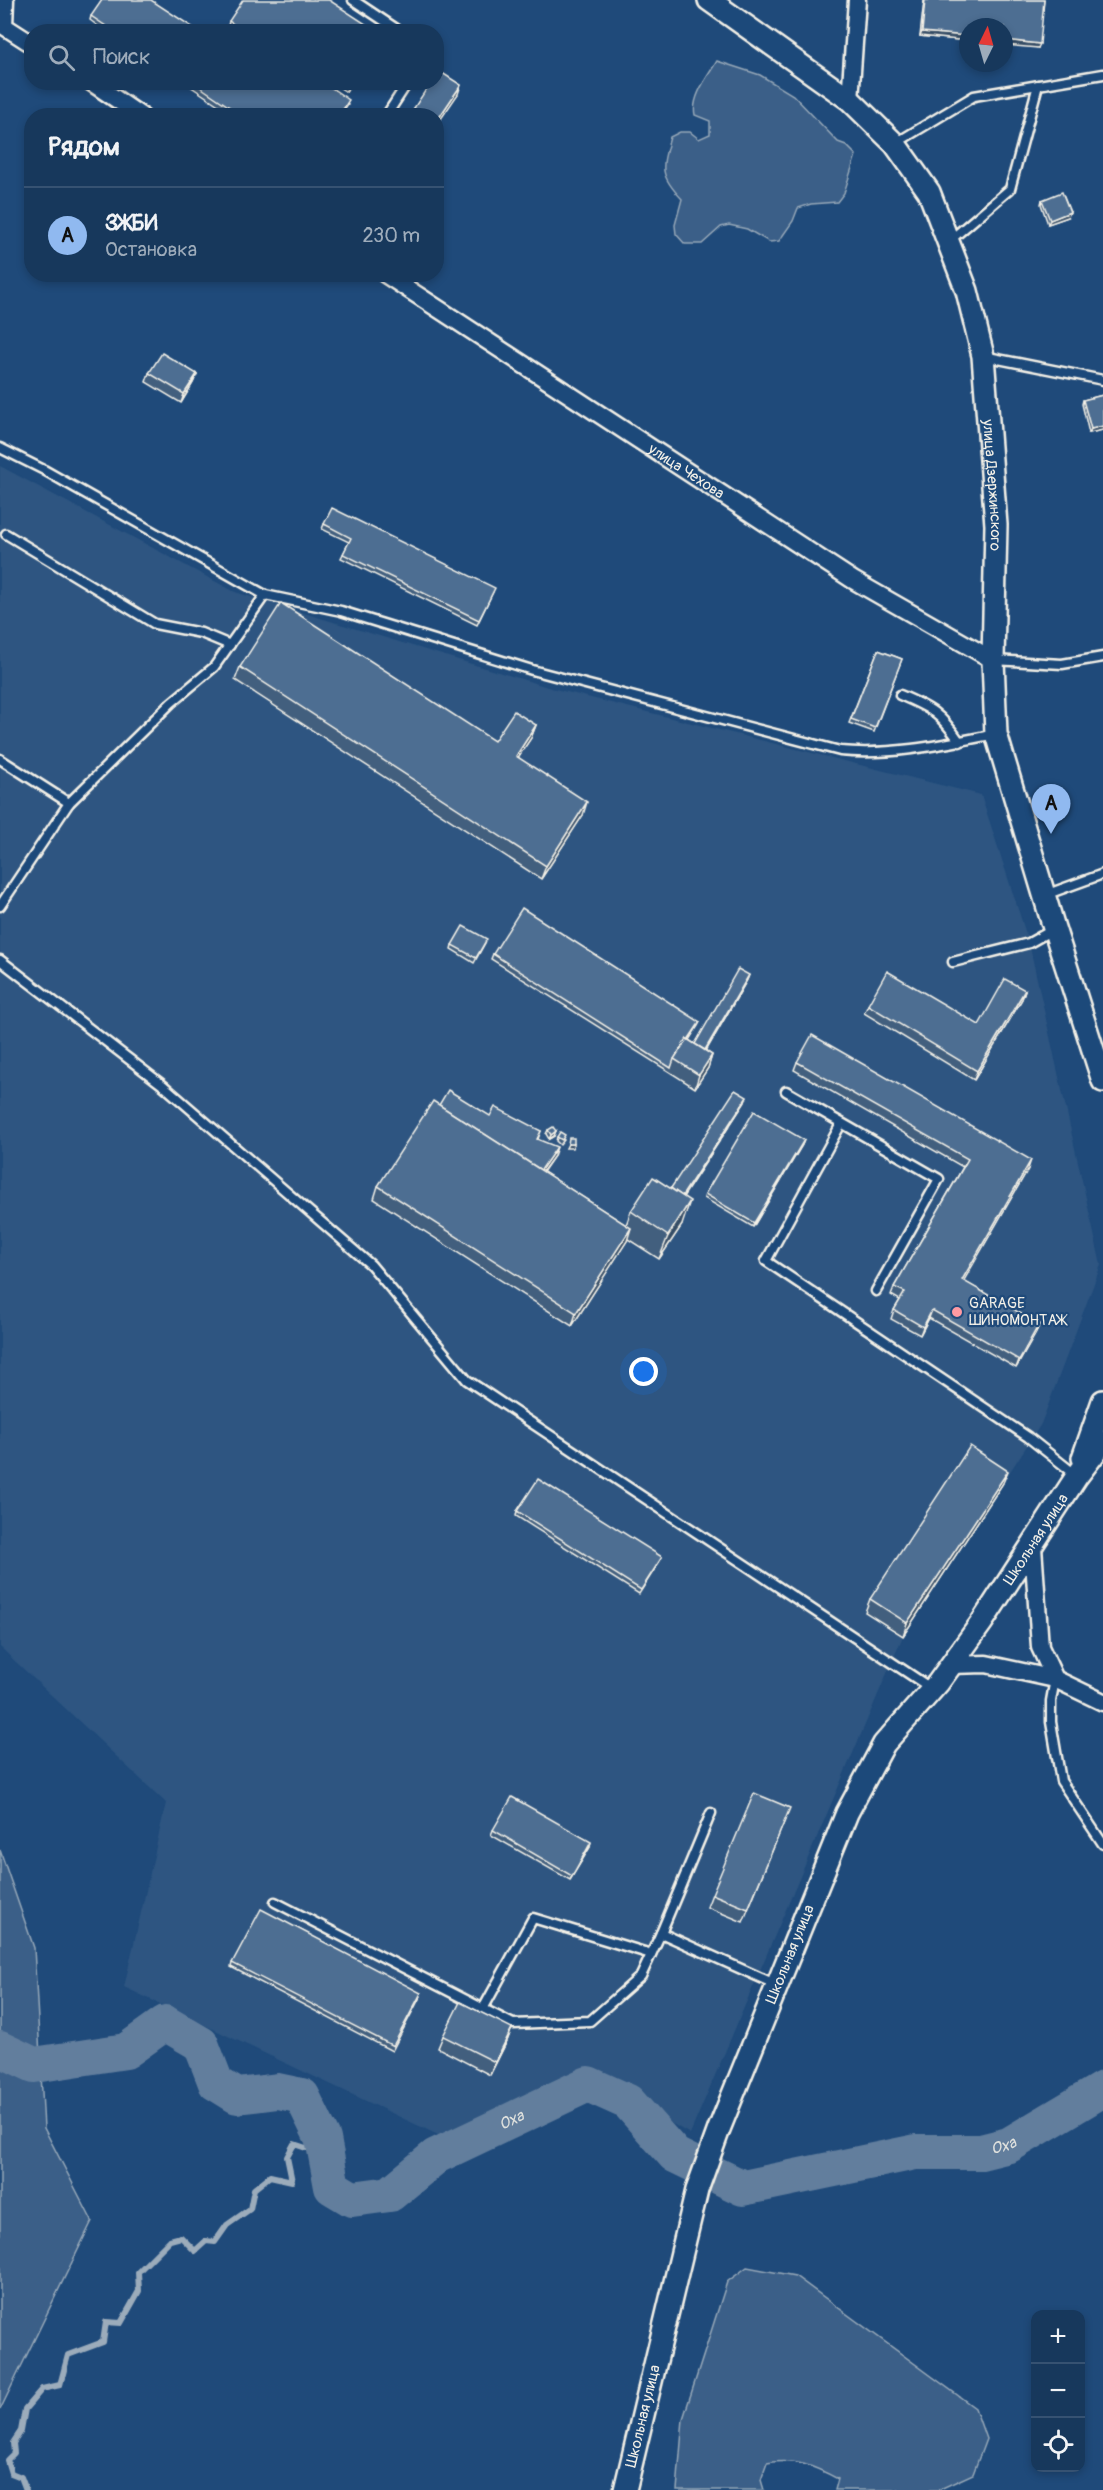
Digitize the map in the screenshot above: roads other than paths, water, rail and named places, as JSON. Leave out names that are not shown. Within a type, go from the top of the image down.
[{"type":"street","points":[[4,0],[4,26],[24,39]]},
{"type":"street","name":"улица Дзержинского","points":[[709,0],[850,100],[895,144],[928,192],[967,291],[983,356],[996,525],[993,660],[996,734],[1054,928],[1102,1072]]},
{"type":"street","points":[[850,100],[856,0]]},
{"type":"street","points":[[103,90],[129,108]]},
{"type":"street","name":"улица Чехова","points":[[397,282],[853,580],[993,660]]},
{"type":"street","points":[[1077,1476],[1103,1401]]},
{"type":"street","points":[[1077,1476],[1103,1442]]},
{"type":"street","name":"Школьная улица","points":[[625,2490],[697,2190],[719,2129],[848,1813],[884,1744],[950,1665],[1033,1547],[1077,1476]]},
{"type":"street","points":[[1033,1547],[1040,1647],[1055,1679]]},
{"type":"street","points":[[950,1665],[986,1664],[1055,1679],[1103,1702]]},
{"type":"lane","points":[[353,0],[389,24]]},
{"type":"lane","points":[[895,144],[974,96],[1103,74]]},
{"type":"lane","points":[[948,242],[1010,189],[1038,85]]},
{"type":"lane","points":[[391,108],[403,90]]},
{"type":"lane","points":[[983,356],[1059,369],[1103,380]]},
{"type":"lane","points":[[0,448],[54,475],[265,595],[341,611],[532,670],[840,751],[862,753],[933,747],[996,734]]},
{"type":"lane","points":[[6,534],[155,624],[201,633],[230,645]]},
{"type":"lane","points":[[0,906],[69,803],[171,703],[214,667],[265,595]]},
{"type":"lane","points":[[993,660],[1062,664],[1103,657]]},
{"type":"lane","points":[[900,695],[927,706],[942,717],[960,742]]},
{"type":"lane","points":[[0,759],[69,803]]},
{"type":"lane","points":[[1044,895],[1103,874]]},
{"type":"lane","points":[[953,962],[1029,943],[1054,928]]},
{"type":"lane","points":[[0,960],[164,1086],[371,1265],[467,1380],[932,1689]]},
{"type":"lane","points":[[786,1091],[939,1179],[876,1291]]},
{"type":"lane","points":[[841,1124],[766,1261],[1028,1437],[1077,1476]]},
{"type":"lane","points":[[1055,1679],[1051,1701],[1051,1722],[1061,1780],[1103,1844]]},
{"type":"lane","points":[[275,1902],[513,2024],[590,2021],[641,1976],[662,1933],[711,1814]]},
{"type":"lane","points":[[483,2009],[533,1918],[651,1954]]},
{"type":"lane","points":[[662,1933],[777,1985]]},
{"type":"waterway","name":"Оха","points":[[0,2049],[34,2065],[126,2051],[165,2023],[201,2044],[216,2083],[237,2096],[278,2091],[302,2096],[323,2139],[332,2187],[352,2199],[390,2194],[436,2156],[588,2084],[628,2102],[675,2155],[743,2188],[916,2152],[981,2152],[1009,2145],[1103,2089]]},
{"type":"waterway","points":[[26,2490],[21,2477],[11,2473],[7,2460],[14,2453],[13,2443],[21,2431],[25,2409],[42,2389],[60,2385],[68,2355],[103,2342],[106,2322],[121,2323],[139,2291],[138,2272],[170,2240],[181,2237],[195,2251],[206,2241],[215,2242],[227,2225],[250,2209],[254,2189],[270,2176],[292,2181],[287,2157],[294,2144],[306,2148],[323,2139]]},
{"type":"place","name":"ЗЖБИ","points":[[1051,834]]},
{"type":"place","name":"GARAGE ШИНОМОНТАЖ","points":[[957,1312]]}]
